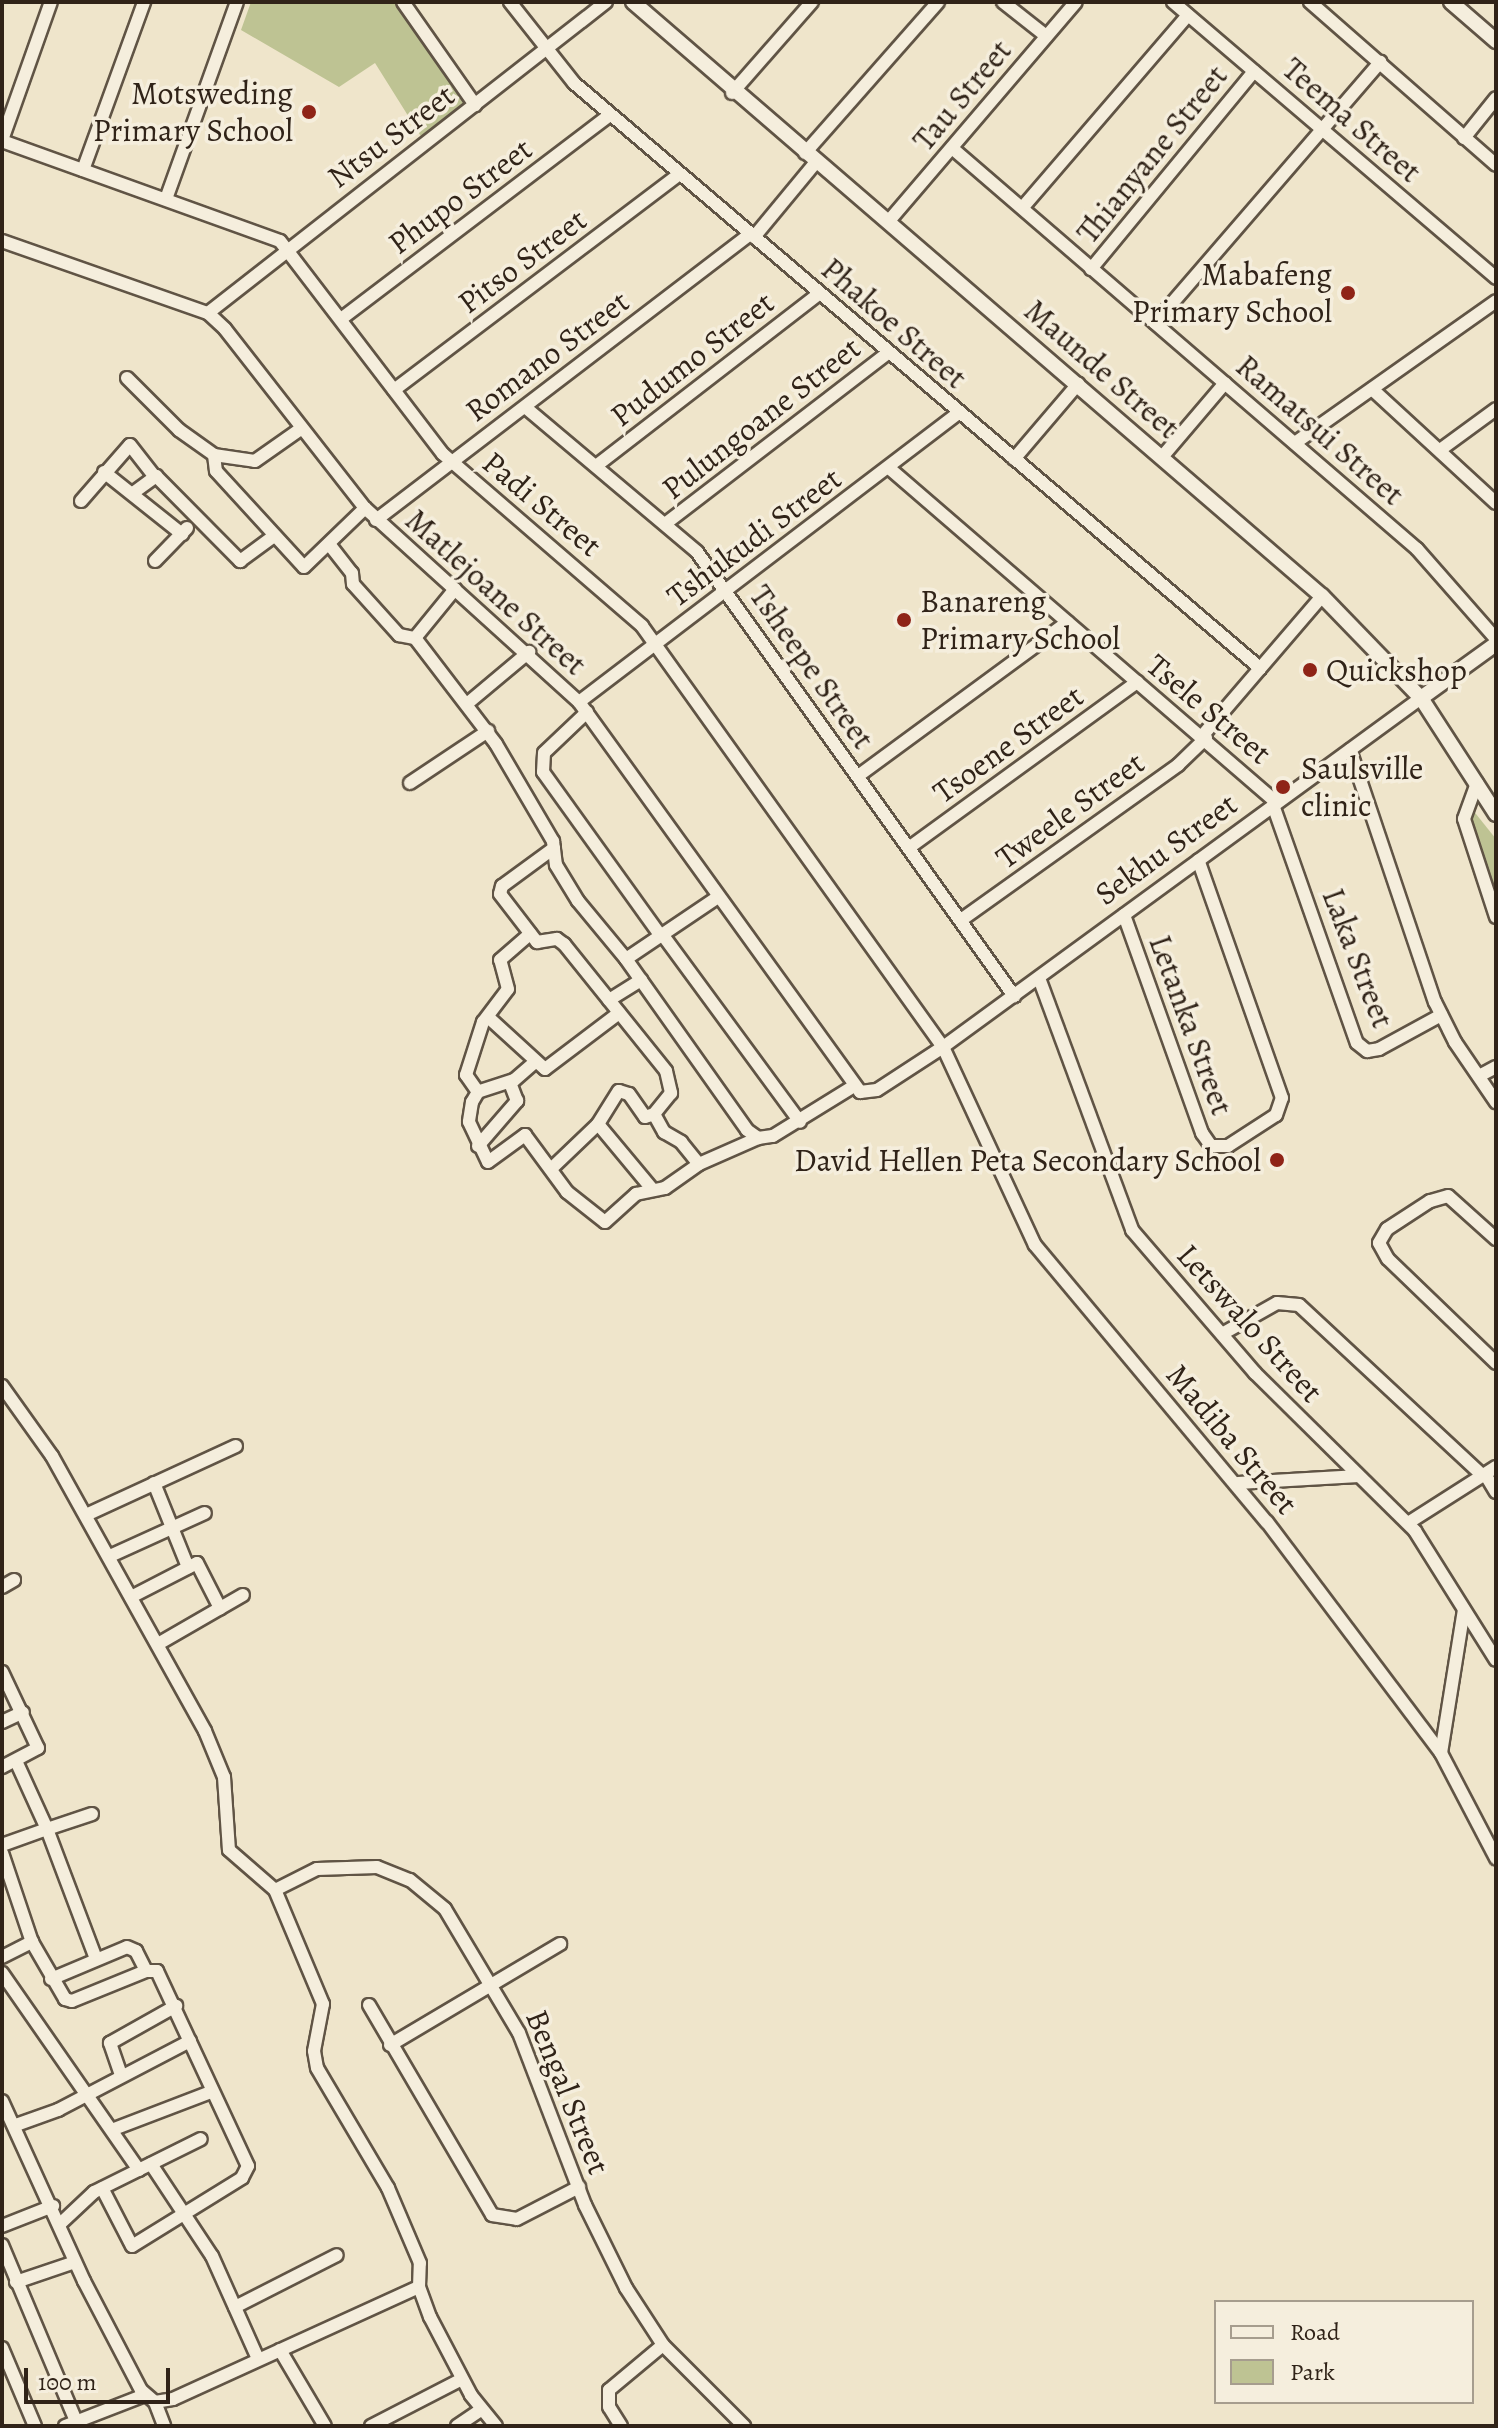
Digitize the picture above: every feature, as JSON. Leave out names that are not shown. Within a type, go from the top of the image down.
[{"type":"street","points":[[2,141],[51,2]]},
{"type":"street","points":[[83,170],[144,2]]},
{"type":"street","points":[[166,199],[237,2]]},
{"type":"street","points":[[403,2],[475,105]]},
{"type":"street","name":"Phakoe Street","points":[[510,2],[545,53],[610,115],[1260,668]]},
{"type":"street","name":"Ntsu Street","points":[[208,313],[286,247],[545,53],[606,2]]},
{"type":"street","name":"Maunde Street","points":[[633,2],[732,93],[888,222],[1322,596],[1421,698],[1496,814]]},
{"type":"street","points":[[732,93],[812,2]]},
{"type":"street","name":"Romano Street","points":[[376,520],[752,235],[810,158],[938,2]]},
{"type":"street","points":[[1003,2],[1046,36]]},
{"type":"street","name":"Tau Street","points":[[888,222],[1076,2]]},
{"type":"street","name":"Teema Street","points":[[1173,2],[1496,278]]},
{"type":"street","points":[[1310,2],[1496,165]]},
{"type":"street","points":[[1454,3],[1496,41]]},
{"type":"street","points":[[1023,207],[1188,15]]},
{"type":"street","points":[[1155,323],[1324,131],[1380,62]]},
{"type":"street","name":"Thianyane Street","points":[[1091,269],[1254,71]]},
{"type":"street","points":[[1464,138],[1496,98]]},
{"type":"street","name":"Phupo Street","points":[[341,319],[610,115]]},
{"type":"street","name":"Padi Street","points":[[2,141],[264,231],[286,247],[451,461],[612,596],[655,643],[943,1047]]},
{"type":"street","name":"Ramatsui Street","points":[[952,148],[1417,549],[1496,642]]},
{"type":"street","name":"Pitso Street","points":[[394,390],[680,174]]},
{"type":"street","points":[[2,241],[208,313]]},
{"type":"street","name":"Pudumo Street","points":[[596,466],[820,293]]},
{"type":"street","points":[[1295,443],[1496,301]]},
{"type":"street","name":"Matlejoane Street","points":[[208,313],[376,520],[529,652],[583,707],[854,1086],[866,1093]]},
{"type":"street","name":"Pulungoane Street","points":[[665,524],[889,352]]},
{"type":"street","points":[[127,378],[179,430],[214,455],[255,461],[302,428]]},
{"type":"street","points":[[1162,457],[1225,383]]},
{"type":"street","points":[[1014,459],[1078,384]]},
{"type":"street","points":[[1372,389],[1496,503]]},
{"type":"street","name":"Tsheepe Street","points":[[525,407],[697,552],[1014,996]]},
{"type":"street","points":[[1440,450],[1496,409]]},
{"type":"street","name":"Tshukudi Street","points":[[800,1122],[543,772],[544,753],[583,707],[655,643],[959,413]]},
{"type":"street","points":[[81,501],[104,472],[132,445],[154,476],[195,520],[240,561],[274,536]]},
{"type":"street","points":[[214,455],[216,471],[304,567],[365,508]]},
{"type":"street","name":"Tsele Street","points":[[889,468],[1204,736],[1275,804]]},
{"type":"street","points":[[104,472],[182,534]]},
{"type":"street","points":[[133,493],[154,476]]},
{"type":"street","points":[[155,561],[195,520]]},
{"type":"street","points":[[329,544],[352,573],[354,585],[399,635],[415,638],[468,703],[488,731],[554,848],[565,882],[758,1138]]},
{"type":"street","points":[[415,638],[455,589]]},
{"type":"street","name":"Tweele Street","points":[[961,920],[1178,765],[1322,596]]},
{"type":"street","points":[[858,776],[1068,622]]},
{"type":"street","name":"Sekhu Street","points":[[866,1093],[943,1047],[1496,642]]},
{"type":"street","points":[[468,703],[529,652]]},
{"type":"street","name":"Tsoene Street","points":[[910,847],[1137,682]]},
{"type":"street","points":[[410,783],[488,731]]},
{"type":"street","points":[[1350,750],[1441,1015],[1496,1102]]},
{"type":"street","points":[[1477,783],[1464,819],[1496,917]]},
{"type":"street","name":"Laka Street","points":[[1275,804],[1357,1043],[1373,1051],[1441,1015]]},
{"type":"street","points":[[552,1168],[598,1124],[621,1089],[645,1117],[654,1114],[669,1097],[669,1076],[609,1000],[561,941],[539,943],[530,934],[500,889],[554,848]]},
{"type":"street","name":"Letanka Street","points":[[1124,915],[1202,1133],[1216,1148],[1276,1115],[1282,1098],[1198,860]]},
{"type":"street","points":[[626,959],[718,897]]},
{"type":"street","points":[[478,1092],[466,1075],[488,1017],[509,986],[501,957],[530,934]]},
{"type":"street","name":"Letswalo Street","points":[[1039,978],[1126,1220],[1222,1334],[1408,1523],[1496,1660]]},
{"type":"street","points":[[609,1000],[641,980]]},
{"type":"street","points":[[488,1017],[535,1062],[550,1068],[619,1013]]},
{"type":"street","name":"Madiba Street","points":[[943,1047],[1035,1245],[1238,1483],[1441,1753],[1496,1858]]},
{"type":"street","points":[[478,1092],[510,1083],[535,1062]]},
{"type":"street","points":[[1479,1076],[1496,1067]]},
{"type":"street","points":[[478,1146],[508,1114],[517,1099],[510,1083]]},
{"type":"street","points":[[508,1114],[520,1134],[552,1168],[567,1192],[605,1222],[631,1197],[665,1188],[699,1164],[800,1122],[854,1086]]},
{"type":"street","points":[[478,1092],[469,1117],[478,1146],[489,1162],[520,1134]]},
{"type":"street","points":[[654,1114],[666,1135],[681,1142],[699,1164]]},
{"type":"street","points":[[598,1124],[653,1190]]},
{"type":"street","points":[[1496,1239],[1448,1196],[1407,1216],[1383,1233],[1380,1249],[1496,1363]]},
{"type":"street","points":[[1222,1334],[1277,1303],[1299,1305],[1488,1472],[1496,1492]]},
{"type":"street","points":[[2,1386],[38,1434],[110,1556],[224,1777],[229,1850],[275,1890],[323,2004],[314,2051],[317,2068],[388,2188],[420,2263],[419,2287],[462,2379],[481,2410],[496,2426]]},
{"type":"street","points":[[86,1515],[236,1446]]},
{"type":"street","points":[[1408,1523],[1488,1472]]},
{"type":"street","points":[[1238,1483],[1359,1476]]},
{"type":"street","points":[[154,1483],[188,1567]]},
{"type":"street","points":[[110,1556],[205,1513]]},
{"type":"street","points":[[131,1597],[188,1567],[201,1565],[220,1608]]},
{"type":"street","points":[[2,1587],[14,1580]]},
{"type":"street","points":[[158,1644],[243,1595]]},
{"type":"street","points":[[1441,1753],[1464,1610]]},
{"type":"street","points":[[2,1672],[38,1748],[2,1767]]},
{"type":"street","points":[[2,1722],[23,1712]]},
{"type":"street","points":[[16,1761],[47,1829],[96,1959]]},
{"type":"street","points":[[2,1845],[92,1814]]},
{"type":"street","points":[[2,1853],[32,1942],[51,1979],[72,2001],[146,1971],[157,1971],[176,2006],[211,2092],[248,2170],[187,2215],[132,2246],[102,2188]]},
{"type":"street","name":"Bengal Street","points":[[275,1890],[317,1869],[359,1864],[410,1880],[445,1909],[493,1985],[530,2059],[611,2262],[663,2345],[744,2426]]},
{"type":"street","points":[[2,1957],[32,1942]]},
{"type":"street","points":[[390,2045],[560,1944]]},
{"type":"street","points":[[51,1979],[131,1947],[146,1971]]},
{"type":"street","points":[[2,1973],[114,2129],[187,2215],[258,2359]]},
{"type":"street","points":[[369,2005],[492,2215],[517,2219],[579,2187]]},
{"type":"street","points":[[121,2075],[110,2043],[176,2006]]},
{"type":"street","points":[[16,2125],[88,2094],[190,2041]]},
{"type":"street","points":[[114,2129],[211,2092]]},
{"type":"street","points":[[2,2101],[53,2206],[75,2262],[164,2426]]},
{"type":"street","points":[[60,2224],[102,2188],[201,2139]]},
{"type":"street","points":[[2,2226],[53,2206]]},
{"type":"street","points":[[2,2245],[71,2423],[150,2399],[258,2359],[419,2287]]},
{"type":"street","points":[[235,2307],[337,2255]]},
{"type":"street","points":[[16,2282],[75,2262]]},
{"type":"street","points":[[621,2426],[609,2407],[609,2390],[663,2345]]},
{"type":"street","points":[[2,2348],[35,2426]]},
{"type":"street","points":[[280,2350],[325,2426]]},
{"type":"street","points":[[371,2426],[462,2379]]},
{"type":"street","points":[[457,2426],[481,2410]]},
{"type":"green space","points":[[251,2],[395,2],[467,106],[422,138],[375,63],[339,87],[241,30]]},
{"type":"green space","points":[[1472,809],[1496,839],[1496,895],[1468,817]]},
{"type":"place","name":"Motsweding Primary School","points":[[309,112]]},
{"type":"place","name":"Mabafeng Primary School","points":[[1348,293]]},
{"type":"place","name":"Banareng Primary School","points":[[904,620]]},
{"type":"place","name":"Quickshop","points":[[1310,670]]},
{"type":"place","name":"Saulsville clinic","points":[[1283,787]]},
{"type":"place","name":"David Hellen Peta Secondary School","points":[[1277,1160]]}]
